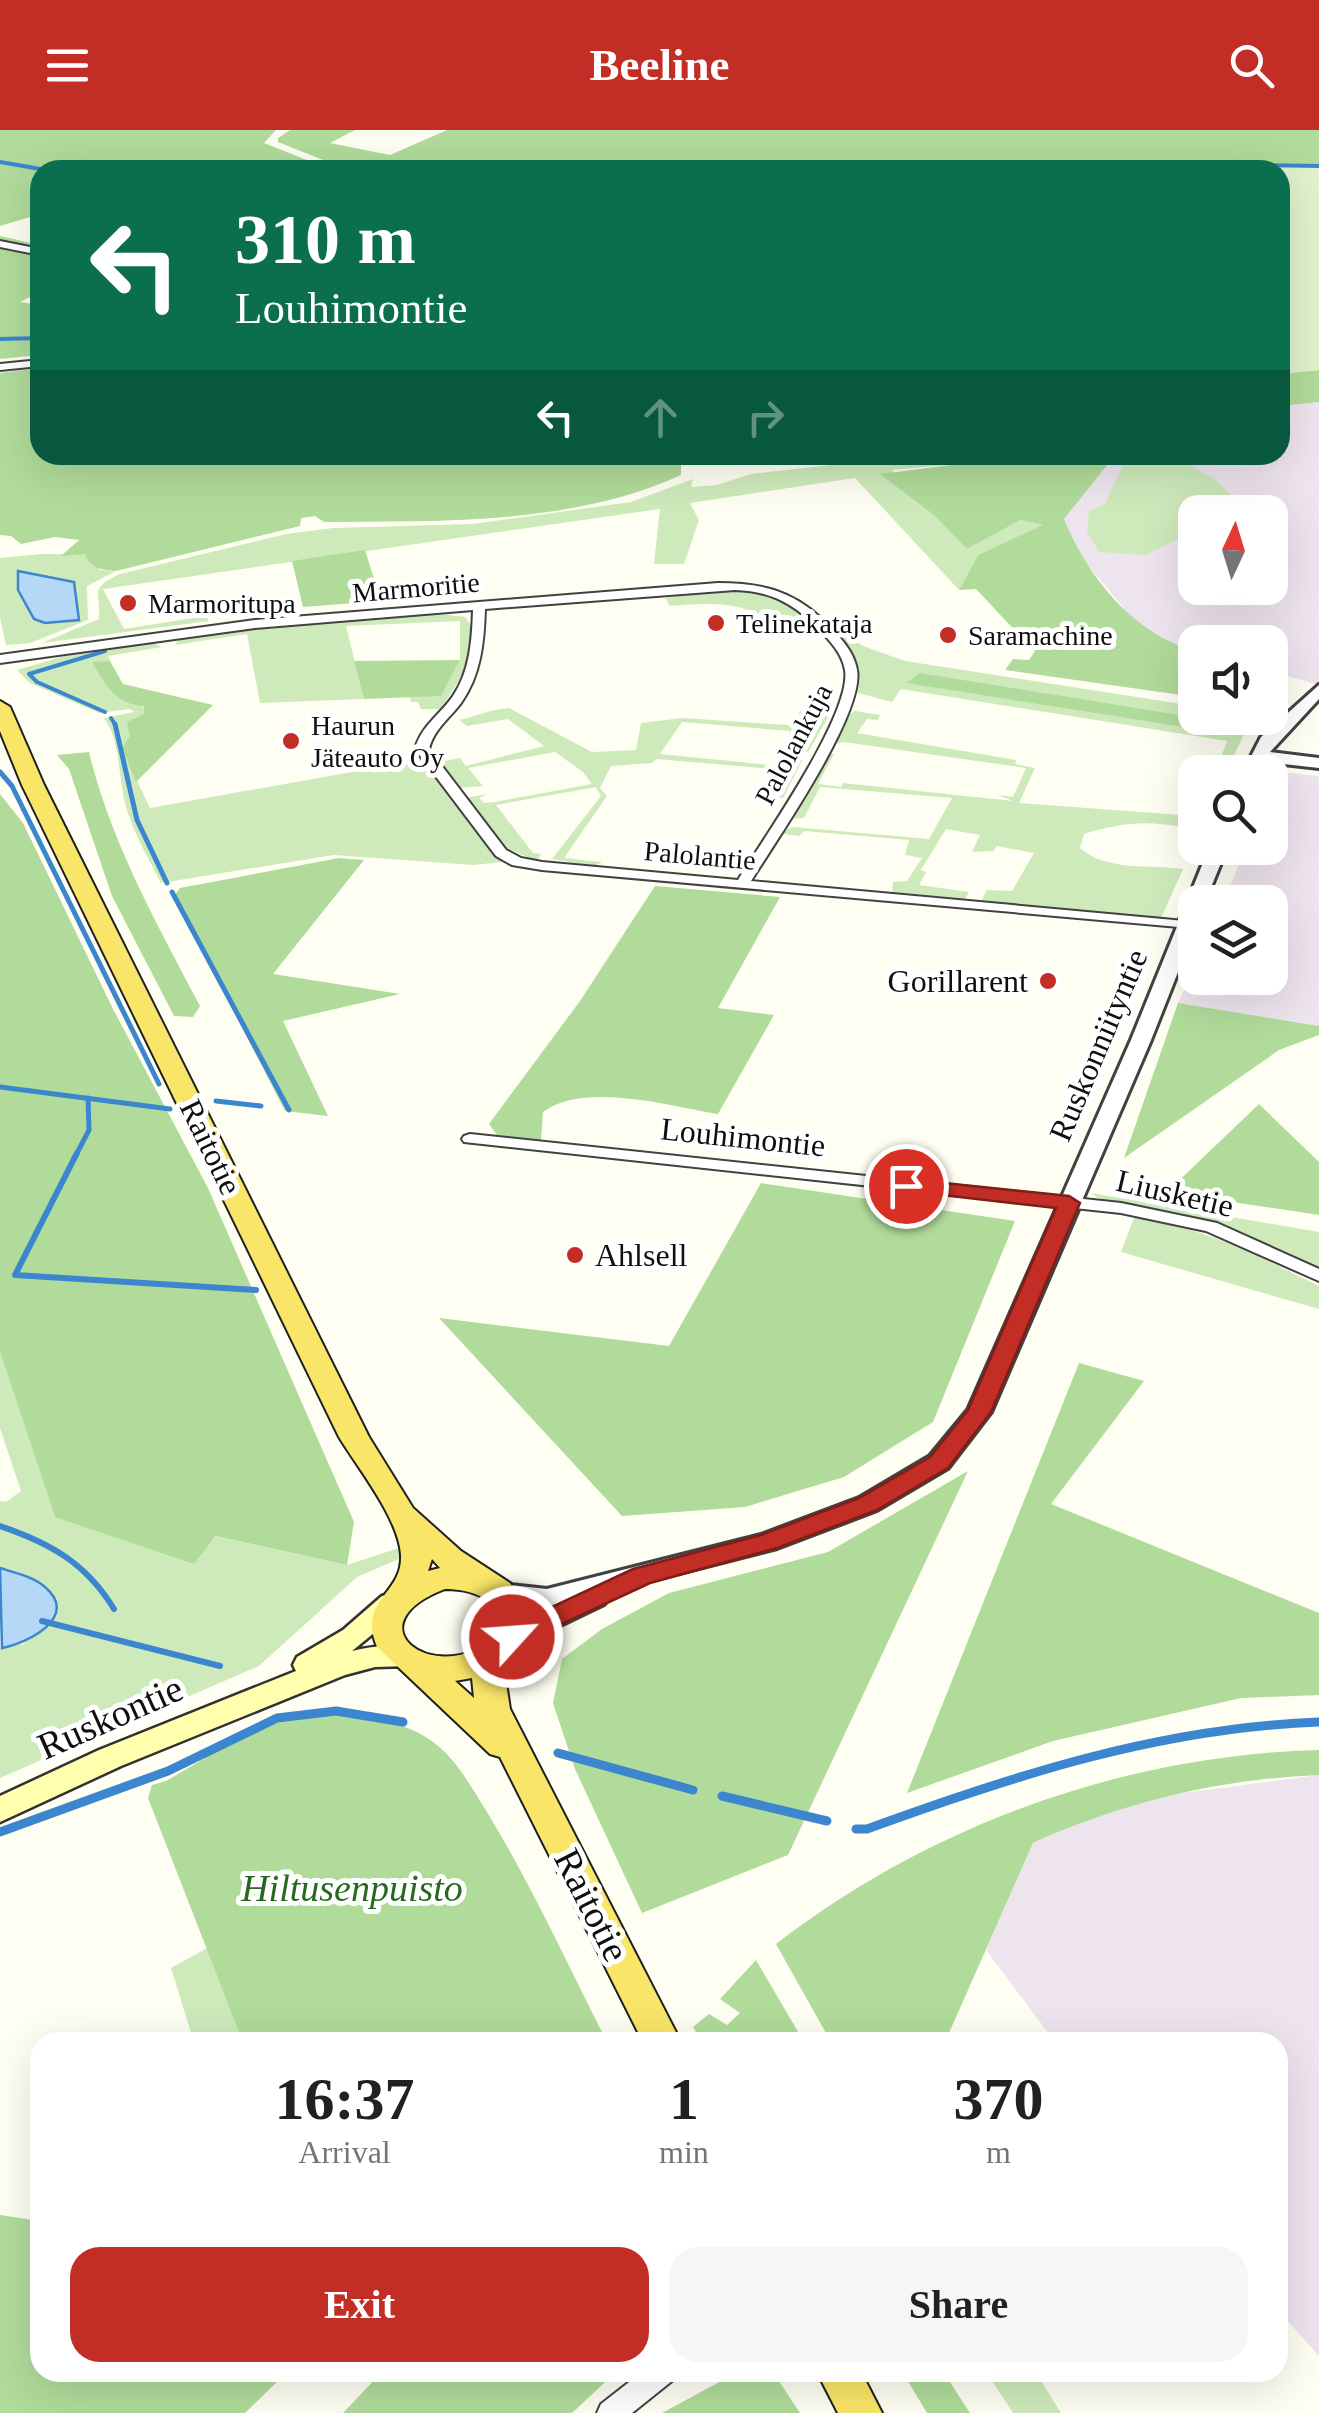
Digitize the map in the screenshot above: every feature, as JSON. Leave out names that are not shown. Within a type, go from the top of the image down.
[{"type":"main road","name":"Raitotie","points":[[0,707],[33,785],[318,1366],[408,1526],[417,1557],[398,1597]]},
{"type":"main road","name":"Raitotie","points":[[0,743],[33,785]]},
{"type":"main road","name":"Raitotie","points":[[396,1506],[450,1559],[493,1588]]},
{"type":"main road","points":[[442,1578],[493,1588],[512,1606],[516,1621],[506,1644],[462,1669],[410,1662],[390,1646],[384,1632],[384,1617],[398,1597],[442,1578]]},
{"type":"main road","name":"Ruskontie","points":[[253,1699],[353,1638],[398,1597]]},
{"type":"main road","name":"Raitotie","points":[[506,1644],[490,1664],[487,1692],[657,2032]]},
{"type":"main road","name":"Ruskontie","points":[[0,1810],[110,1758],[336,1666],[375,1656],[410,1662]]},
{"type":"main road","name":"Raitotie","points":[[410,1662],[471,1712],[523,1768]]},
{"type":"main road","points":[[844,2382],[861,2413]]},
{"type":"street","points":[[0,244],[30,250]]},
{"type":"street","points":[[0,367],[30,364]]},
{"type":"street","name":"Marmoritie","points":[[0,660],[255,624],[731,586],[777,591]]},
{"type":"street","name":"Palolankuja","points":[[742,884],[824,749],[852,686],[850,664],[837,642],[800,603],[777,591]]},
{"type":"street","name":"Palolantie","points":[[479,607],[477,659],[458,697],[424,739],[422,749],[501,853],[517,862],[1178,924]]},
{"type":"street","name":"Marmoritie","points":[[0,668],[60,654]]},
{"type":"street","points":[[1261,755],[1277,730],[1319,690]]},
{"type":"street","points":[[1288,763],[1319,763]]},
{"type":"street","name":"Ruskonniityntie","points":[[493,1588],[547,1598],[768,1542],[868,1504],[939,1462],[979,1412],[1141,1040],[1178,943]]},
{"type":"street","name":"Louhimontie","points":[[470,1139],[1069,1203]]},
{"type":"street","name":"Liusketie","points":[[1069,1203],[1181,1218],[1211,1227],[1319,1276]]},
{"type":"street","name":"Ruskonniityntie","points":[[506,1644],[642,1576]]},
{"type":"street","points":[[610,2413],[650,2382]]},
{"type":"shaded area","points":[[1319,402],[1319,685],[1288,676],[1288,625],[1178,625],[1178,646],[1166,643],[1136,623],[1078,553],[1064,518],[1107,465],[1290,465],[1290,405]]},
{"type":"shaded area","points":[[1288,774],[1319,776],[1319,1026],[1178,1003],[1182,995],[1288,995],[1288,885],[1231,885],[1238,865],[1288,865]]},
{"type":"shaded area","points":[[1319,1775],[1319,2356],[1288,2321],[1288,2032],[1048,2032],[986,1950],[1033,1843],[1092,1817],[1168,1795]]},
{"type":"green space","points":[[0,130],[276,130],[264,143],[307,160],[30,160],[30,217],[0,226]]},
{"type":"green space","points":[[290,130],[355,130],[330,143],[390,155],[447,130],[1319,130],[1319,165],[1290,165],[1290,160],[323,160],[278,142]]},
{"type":"green space","points":[[1290,167],[1319,168],[1319,370],[1290,373]]},
{"type":"green space","points":[[0,236],[30,243],[30,297],[20,302],[30,304],[30,356],[0,359]]},
{"type":"green space","points":[[30,369],[30,465],[681,465],[681,475],[639,491],[551,512],[460,520],[324,522],[315,516],[301,518],[300,526],[116,571],[106,570],[93,565],[85,554],[61,556],[79,540],[55,537],[21,544],[11,536],[0,535],[0,373]]},
{"type":"green space","points":[[1319,370],[1319,402],[1290,405],[1290,373]]},
{"type":"green space","points":[[832,465],[946,465],[892,470],[967,549],[1021,520],[1045,525],[978,555],[959,590],[855,478],[690,503],[699,520],[684,564],[654,564],[660,509],[103,589],[124,629],[206,616],[209,621],[42,643],[99,619],[100,587],[120,574],[286,534],[333,528],[473,524],[631,502],[693,479],[691,487],[717,485],[751,474]]},
{"type":"green space","points":[[951,465],[1107,465],[1064,519],[1086,562],[1115,600],[1152,631],[1178,645],[1178,695],[1005,670],[1013,659],[1029,660],[1035,651],[1027,641],[1046,639],[1021,637],[976,589],[959,590],[978,555],[1043,525],[1021,520],[967,549],[934,515],[880,474]]},
{"type":"green space","points":[[1123,465],[1192,465],[1214,478],[1230,495],[1178,495],[1178,539],[1145,555],[1099,552],[1087,532],[1089,511],[1105,504]]},
{"type":"green space","points":[[365,550],[381,601],[303,607],[292,561]]},
{"type":"green space","points":[[85,554],[101,570],[116,571],[87,586],[88,620],[30,643],[6,645],[0,617],[0,558]]},
{"type":"green space","points":[[730,589],[764,594],[784,602],[809,623],[787,627],[743,608],[718,604],[670,606],[665,598]]},
{"type":"green space","points":[[431,613],[465,617],[473,639],[467,664],[440,709],[421,709],[410,697],[441,695],[460,660],[460,621],[346,626],[364,699],[260,703],[247,634],[175,645],[179,639],[255,627]]},
{"type":"green space","points":[[834,626],[863,646],[905,661],[1178,703],[1178,723],[920,673],[907,683],[1178,725],[1178,733],[901,689],[892,702],[858,693],[858,663],[832,629]]},
{"type":"green space","points":[[153,643],[162,647],[108,656],[110,661],[92,663],[143,705],[145,714],[122,749],[150,808],[391,765],[391,757],[408,754],[419,756],[502,862],[473,865],[334,855],[161,883],[128,813],[116,748],[104,718],[134,712],[130,709],[99,713],[30,683],[17,670],[65,656]]},
{"type":"green space","points":[[460,660],[441,696],[364,699],[354,661]]},
{"type":"green space","points":[[110,661],[123,684],[213,705],[136,782],[122,748],[130,736],[127,722],[144,714],[144,706],[118,697],[92,662]]},
{"type":"green space","points":[[920,673],[1178,715],[1178,726],[906,683]]},
{"type":"green space","points":[[509,708],[592,752],[636,750],[641,723],[682,718],[802,726],[799,712],[815,710],[829,716],[808,752],[786,747],[790,731],[682,722],[660,754],[780,766],[784,757],[803,759],[783,798],[765,795],[773,769],[656,759],[652,763],[611,766],[600,788],[607,796],[564,858],[602,862],[595,866],[552,859],[601,796],[596,787],[496,805],[533,853],[541,854],[537,861],[504,847],[466,798],[488,794],[479,798],[484,803],[495,802],[592,784],[583,772],[555,752],[468,768],[483,786],[459,788],[440,762],[460,758],[466,766],[544,746],[508,719],[467,726],[459,720]]},
{"type":"green space","points":[[855,711],[880,715],[878,720],[867,719],[857,733],[1016,760],[1015,764],[1035,768],[1019,803],[1178,815],[1178,827],[1144,823],[1084,834],[1080,848],[1116,864],[1183,869],[1161,918],[986,903],[982,899],[987,890],[1012,891],[1034,853],[997,846],[993,851],[972,852],[980,835],[946,829],[921,870],[926,872],[919,885],[969,892],[964,901],[892,894],[893,882],[907,881],[922,858],[905,855],[909,840],[804,831],[799,836],[779,833],[793,827],[929,839],[952,798],[820,787],[804,818],[790,819],[824,754],[834,754],[818,784],[841,787],[843,783],[1013,801],[998,795],[1013,797],[1026,768],[844,742],[831,745],[845,717]]},
{"type":"green space","points":[[1189,735],[1244,735],[1234,755],[1222,755],[1227,741]]},
{"type":"green space","points":[[89,752],[122,851],[200,1006],[193,1017],[174,1016],[112,896],[69,769],[57,755]]},
{"type":"green space","points":[[0,794],[23,823],[113,1009],[208,1188],[354,1522],[347,1565],[215,1536],[194,1564],[55,1517],[0,1352]]},
{"type":"green space","points":[[339,858],[364,860],[273,974],[400,994],[283,1021],[328,1116],[285,1111],[174,896],[180,888]]},
{"type":"green space","points":[[655,886],[780,897],[718,1008],[774,1015],[718,1114],[628,1098],[581,1098],[543,1112],[541,1140],[497,1135],[489,1124],[580,1001]]},
{"type":"green space","points":[[1178,1003],[1319,1026],[1319,1035],[1279,1050],[1124,1158]]},
{"type":"green space","points":[[1259,1104],[1319,1162],[1319,1215],[1167,1192]]},
{"type":"green space","points":[[761,1183],[1015,1221],[933,1422],[844,1477],[745,1507],[622,1516],[439,1318],[669,1346]]},
{"type":"green space","points":[[1091,1193],[1319,1232],[1319,1269],[1216,1224],[1112,1202]]},
{"type":"green space","points":[[1134,1218],[1206,1235],[1319,1286],[1319,1309],[1121,1252]]},
{"type":"green space","points":[[0,1352],[55,1517],[214,1536],[347,1565],[405,1546],[408,1555],[357,1577],[259,1666],[0,1778],[0,1648],[24,1644],[54,1599],[31,1578],[0,1568],[0,1501],[6,1502],[21,1491],[0,1428]]},
{"type":"green space","points":[[1079,1363],[1144,1381],[1051,1504],[1319,1613],[1319,1695],[1241,1698],[1053,1741],[907,1793]]},
{"type":"green space","points":[[968,1471],[788,1855],[642,1913],[575,1769],[553,1703],[562,1659],[602,1629],[669,1593],[828,1552]]},
{"type":"green space","name":"Hiltusenpuisto","points":[[321,1712],[397,1724],[425,1736],[452,1760],[519,1868],[602,2032],[239,2032],[148,1798],[152,1785],[240,1739],[299,1716]]},
{"type":"green space","points":[[1319,1750],[1319,1775],[1245,1782],[1173,1795],[1067,1828],[1033,1843],[949,2032],[825,2032],[776,1944],[898,1864],[1032,1804],[1102,1782],[1246,1755]]},
{"type":"green space","points":[[209,1947],[239,2032],[191,2032],[171,1968]]},
{"type":"green space","points":[[756,1960],[798,2032],[696,2032],[693,2027],[709,2014],[727,2025],[740,2013],[720,1999]]},
{"type":"green space","points":[[0,2215],[30,2219],[30,2382],[277,2382],[245,2413],[0,2413]]},
{"type":"green space","points":[[372,2382],[605,2382],[572,2413],[343,2413]]},
{"type":"green space","points":[[719,2382],[780,2382],[800,2413],[662,2413]]},
{"type":"green space","points":[[908,2382],[950,2382],[970,2413],[927,2413]]},
{"type":"green space","points":[[993,2382],[1042,2382],[1061,2413],[1013,2413]]},
{"type":"water","points":[[18,571],[74,582],[79,620],[45,623],[34,619],[18,590]]},
{"type":"water","points":[[0,1568],[40,1583],[54,1598],[57,1608],[46,1627],[25,1641],[2,1648]]},
{"type":"waterway","points":[[0,162],[30,167]]},
{"type":"waterway","points":[[1290,166],[1319,166]]},
{"type":"waterway","points":[[0,339],[30,338]]},
{"type":"waterway","points":[[105,651],[29,674],[37,682],[105,712]]},
{"type":"waterway","points":[[111,718],[115,725]]},
{"type":"waterway","points":[[115,725],[137,820],[167,883]]},
{"type":"waterway","points":[[0,772],[12,786],[159,1084]]},
{"type":"waterway","points":[[172,892],[289,1110]]},
{"type":"waterway","points":[[0,1087],[88,1098]]},
{"type":"waterway","points":[[76,1155],[89,1130],[88,1098]]},
{"type":"waterway","points":[[88,1098],[170,1109]]},
{"type":"waterway","points":[[216,1101],[261,1106]]},
{"type":"waterway","points":[[77,1153],[15,1275],[256,1290]]},
{"type":"waterway","points":[[0,1526],[35,1540],[79,1567],[114,1609]]},
{"type":"waterway","points":[[42,1621],[220,1666]]},
{"type":"waterway","points":[[0,1832],[168,1771],[277,1718],[336,1711],[403,1722]]},
{"type":"waterway","points":[[856,1829],[867,1829],[1033,1773],[1145,1744],[1260,1726],[1319,1722]]},
{"type":"waterway","points":[[558,1753],[693,1790]]},
{"type":"waterway","points":[[722,1796],[827,1821]]},
{"type":"place","name":"Marmoritupa","points":[[128,603]]},
{"type":"place","name":"Telinekataja","points":[[716,623]]},
{"type":"place","name":"Saramachine","points":[[948,635]]},
{"type":"place","name":"Haurun Jäteauto Oy","points":[[291,741]]},
{"type":"place","name":"Gorillarent","points":[[1048,981]]},
{"type":"place","name":"Ahlsell","points":[[575,1255]]},
{"type":"route","points":[[512,1637],[642,1576],[768,1542],[868,1504],[939,1462],[979,1412],[1069,1203],[906,1186]]}]
